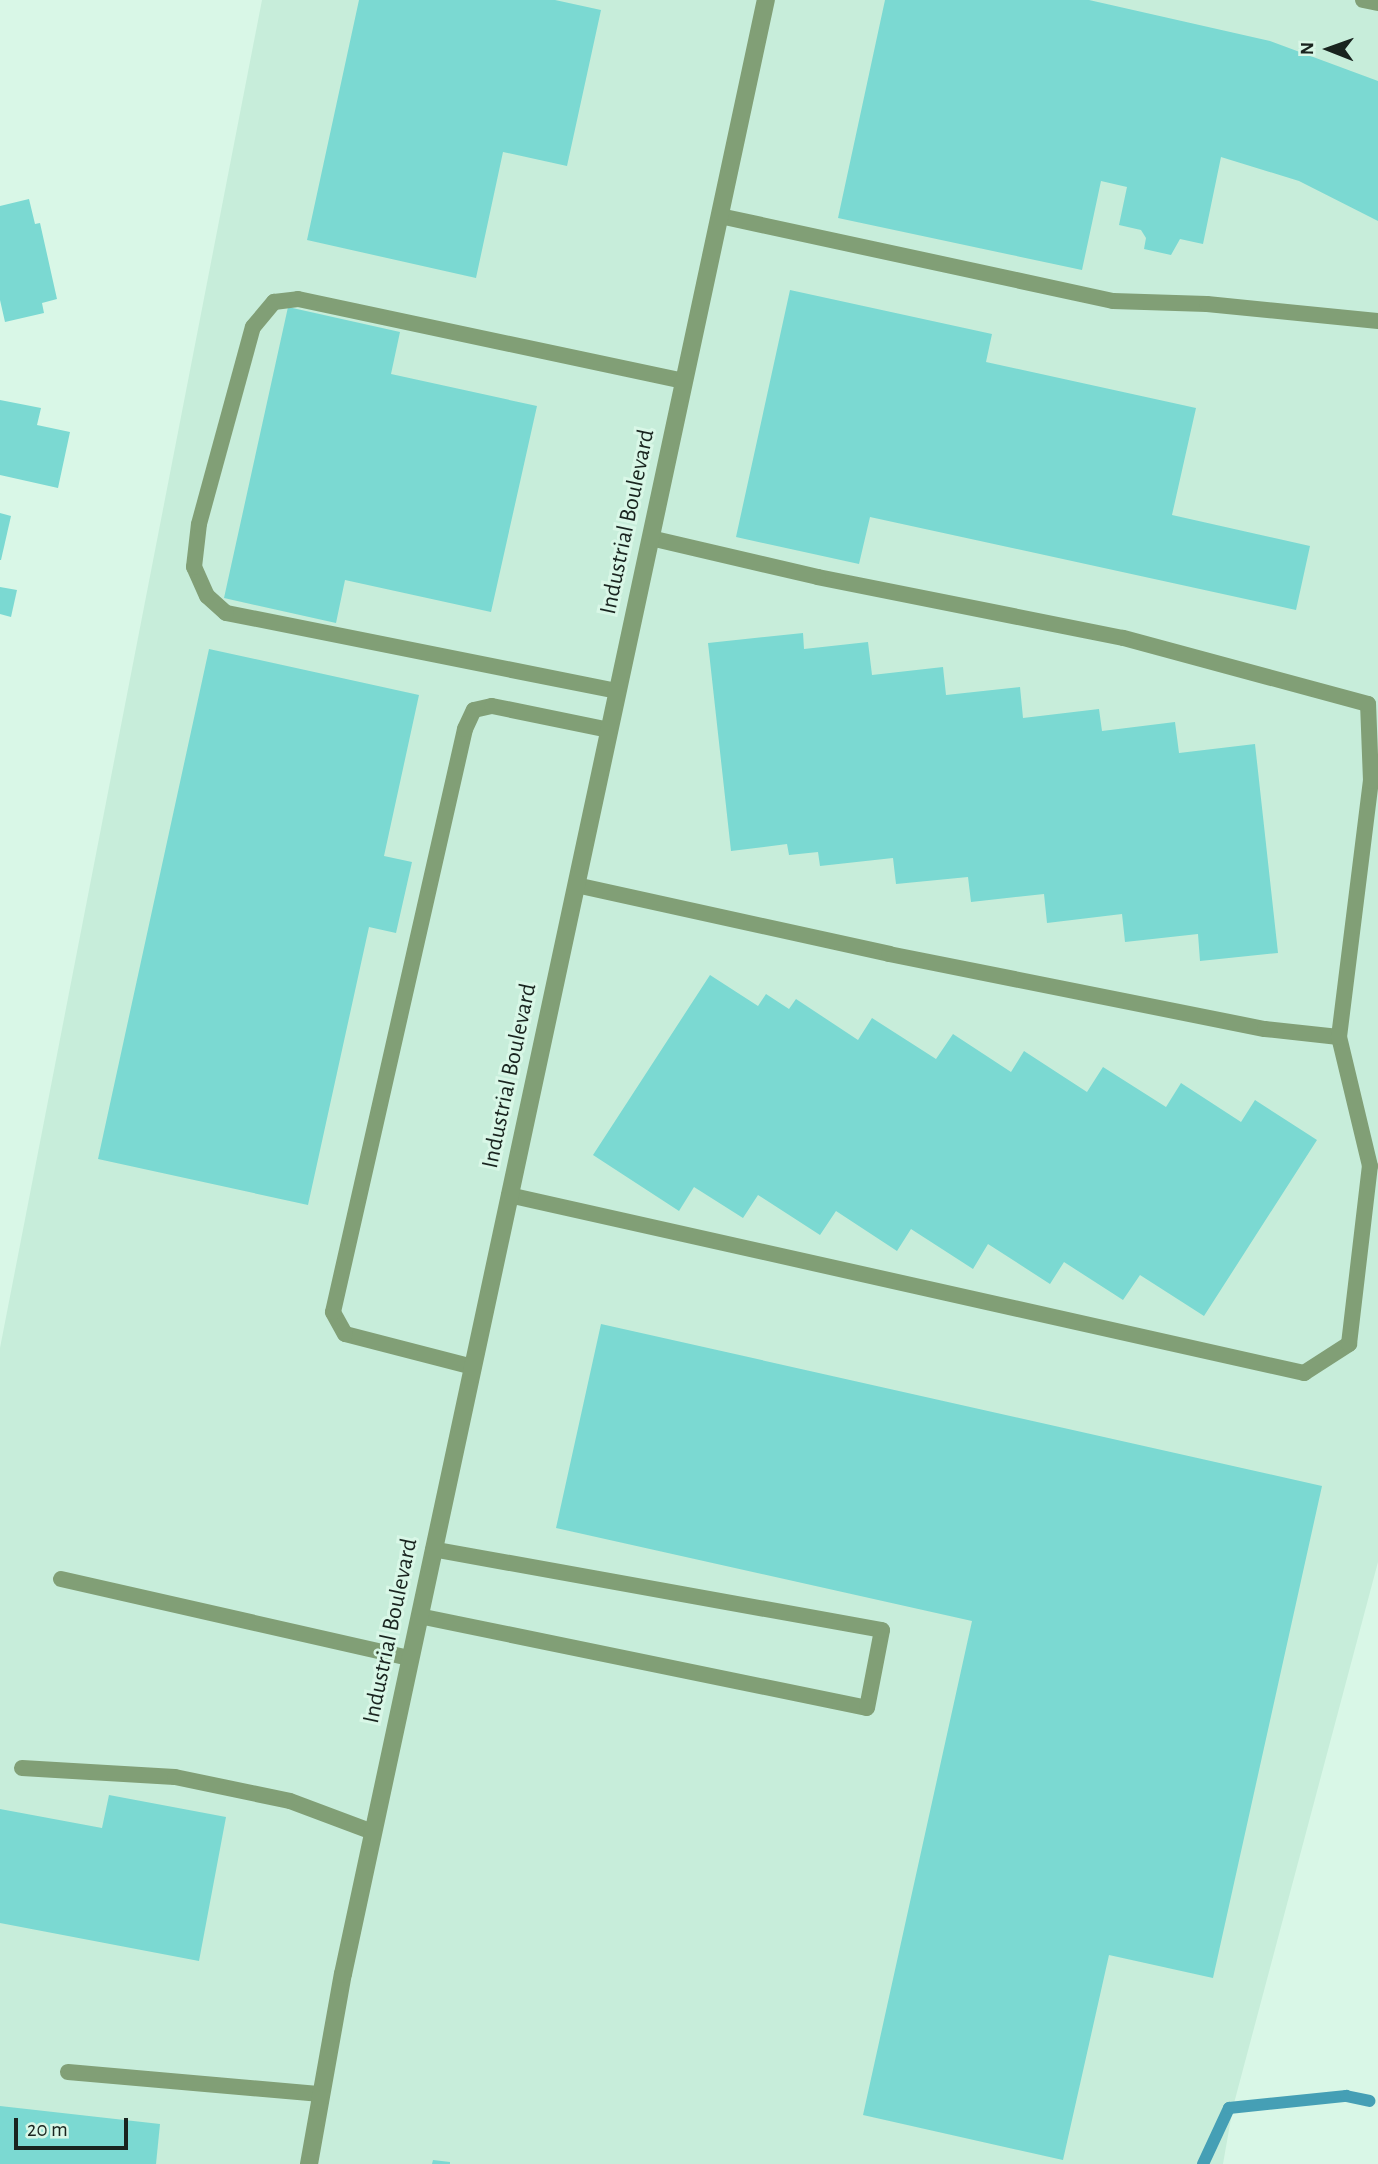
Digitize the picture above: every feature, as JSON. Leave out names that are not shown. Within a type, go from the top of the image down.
[{"type":"street","name":"Industrial Boulevard","points":[[309,2164],[373,1832],[766,0]]},
{"type":"lane","points":[[1363,0],[1378,3]]},
{"type":"lane","points":[[720,216],[1113,301],[1244,307],[1378,321]]},
{"type":"lane","points":[[617,691],[226,613],[206,596],[194,567],[199,524],[253,327],[274,302],[298,299],[684,381]]},
{"type":"lane","points":[[509,1195],[1304,1373],[1349,1344],[1370,1166],[1339,1037],[1371,781],[1368,704],[1124,638],[818,577],[650,538]]},
{"type":"lane","points":[[473,1367],[345,1334],[333,1312],[465,729],[474,710],[492,706],[609,730]]},
{"type":"lane","points":[[576,885],[1023,981],[1265,1029],[1339,1037]]},
{"type":"lane","points":[[419,1616],[867,1708],[882,1630],[433,1549]]},
{"type":"lane","points":[[61,1580],[410,1658]]},
{"type":"lane","points":[[22,1768],[175,1777],[290,1801],[373,1832]]},
{"type":"lane","points":[[68,2072],[321,2094]]},
{"type":"shaded area","points":[[262,0],[1378,0],[1378,1562],[1233,2107],[1223,2164],[0,2164],[0,1348]]},
{"type":"building","points":[[359,0],[555,0],[601,10],[567,166],[503,152],[476,278],[307,240]]},
{"type":"building","points":[[885,0],[1089,0],[1270,41],[1378,81],[1378,221],[1299,181],[1221,157],[1203,244],[1180,239],[1171,255],[1144,249],[1146,238],[1141,230],[1119,225],[1127,187],[1101,181],[1082,270],[838,218]]},
{"type":"building","points":[[29,199],[35,224],[40,223],[57,299],[42,303],[44,313],[5,322],[0,300],[0,206]]},
{"type":"building","points":[[790,290],[992,334],[986,362],[1196,408],[1172,515],[1310,546],[1296,610],[870,517],[859,564],[736,537]]},
{"type":"building","points":[[288,307],[400,332],[391,374],[537,406],[491,612],[345,580],[336,623],[224,598]]},
{"type":"building","points":[[0,400],[41,408],[37,425],[70,432],[58,488],[0,475]]},
{"type":"building","points":[[0,513],[11,516],[1,560],[0,560]]},
{"type":"building","points":[[0,587],[17,590],[11,617],[0,614]]},
{"type":"building","points":[[803,633],[804,649],[868,642],[872,675],[943,667],[946,695],[1020,687],[1023,718],[1099,709],[1102,731],[1175,722],[1179,753],[1255,744],[1278,953],[1200,961],[1198,934],[1125,942],[1122,914],[1047,923],[1044,894],[971,902],[968,877],[896,884],[893,858],[820,866],[818,852],[789,855],[787,844],[731,851],[708,643]]},
{"type":"building","points":[[209,649],[419,695],[384,856],[412,862],[396,933],[369,927],[308,1205],[98,1159]]},
{"type":"building","points":[[710,975],[758,1006],[766,994],[789,1009],[796,999],[858,1040],[872,1018],[936,1059],[953,1034],[1011,1072],[1024,1051],[1087,1092],[1103,1067],[1166,1107],[1181,1083],[1241,1122],[1255,1100],[1317,1140],[1204,1316],[1140,1275],[1123,1300],[1064,1262],[1050,1284],[988,1244],[973,1269],[911,1229],[897,1251],[836,1211],[820,1235],[758,1195],[743,1218],[694,1187],[679,1211],[593,1155]]},
{"type":"building","points":[[601,1324],[1322,1486],[1213,1978],[1109,1955],[1063,2160],[863,2115],[972,1621],[556,1528]]},
{"type":"building","points":[[109,1795],[226,1817],[199,1961],[0,1923],[0,1809],[102,1828]]},
{"type":"building","points":[[0,2106],[160,2124],[156,2164],[0,2164]]},
{"type":"building","points":[[433,2160],[450,2162],[450,2164],[432,2164]]},
{"type":"waterway","points":[[1203,2164],[1229,2108],[1346,2096],[1369,2101]]}]
